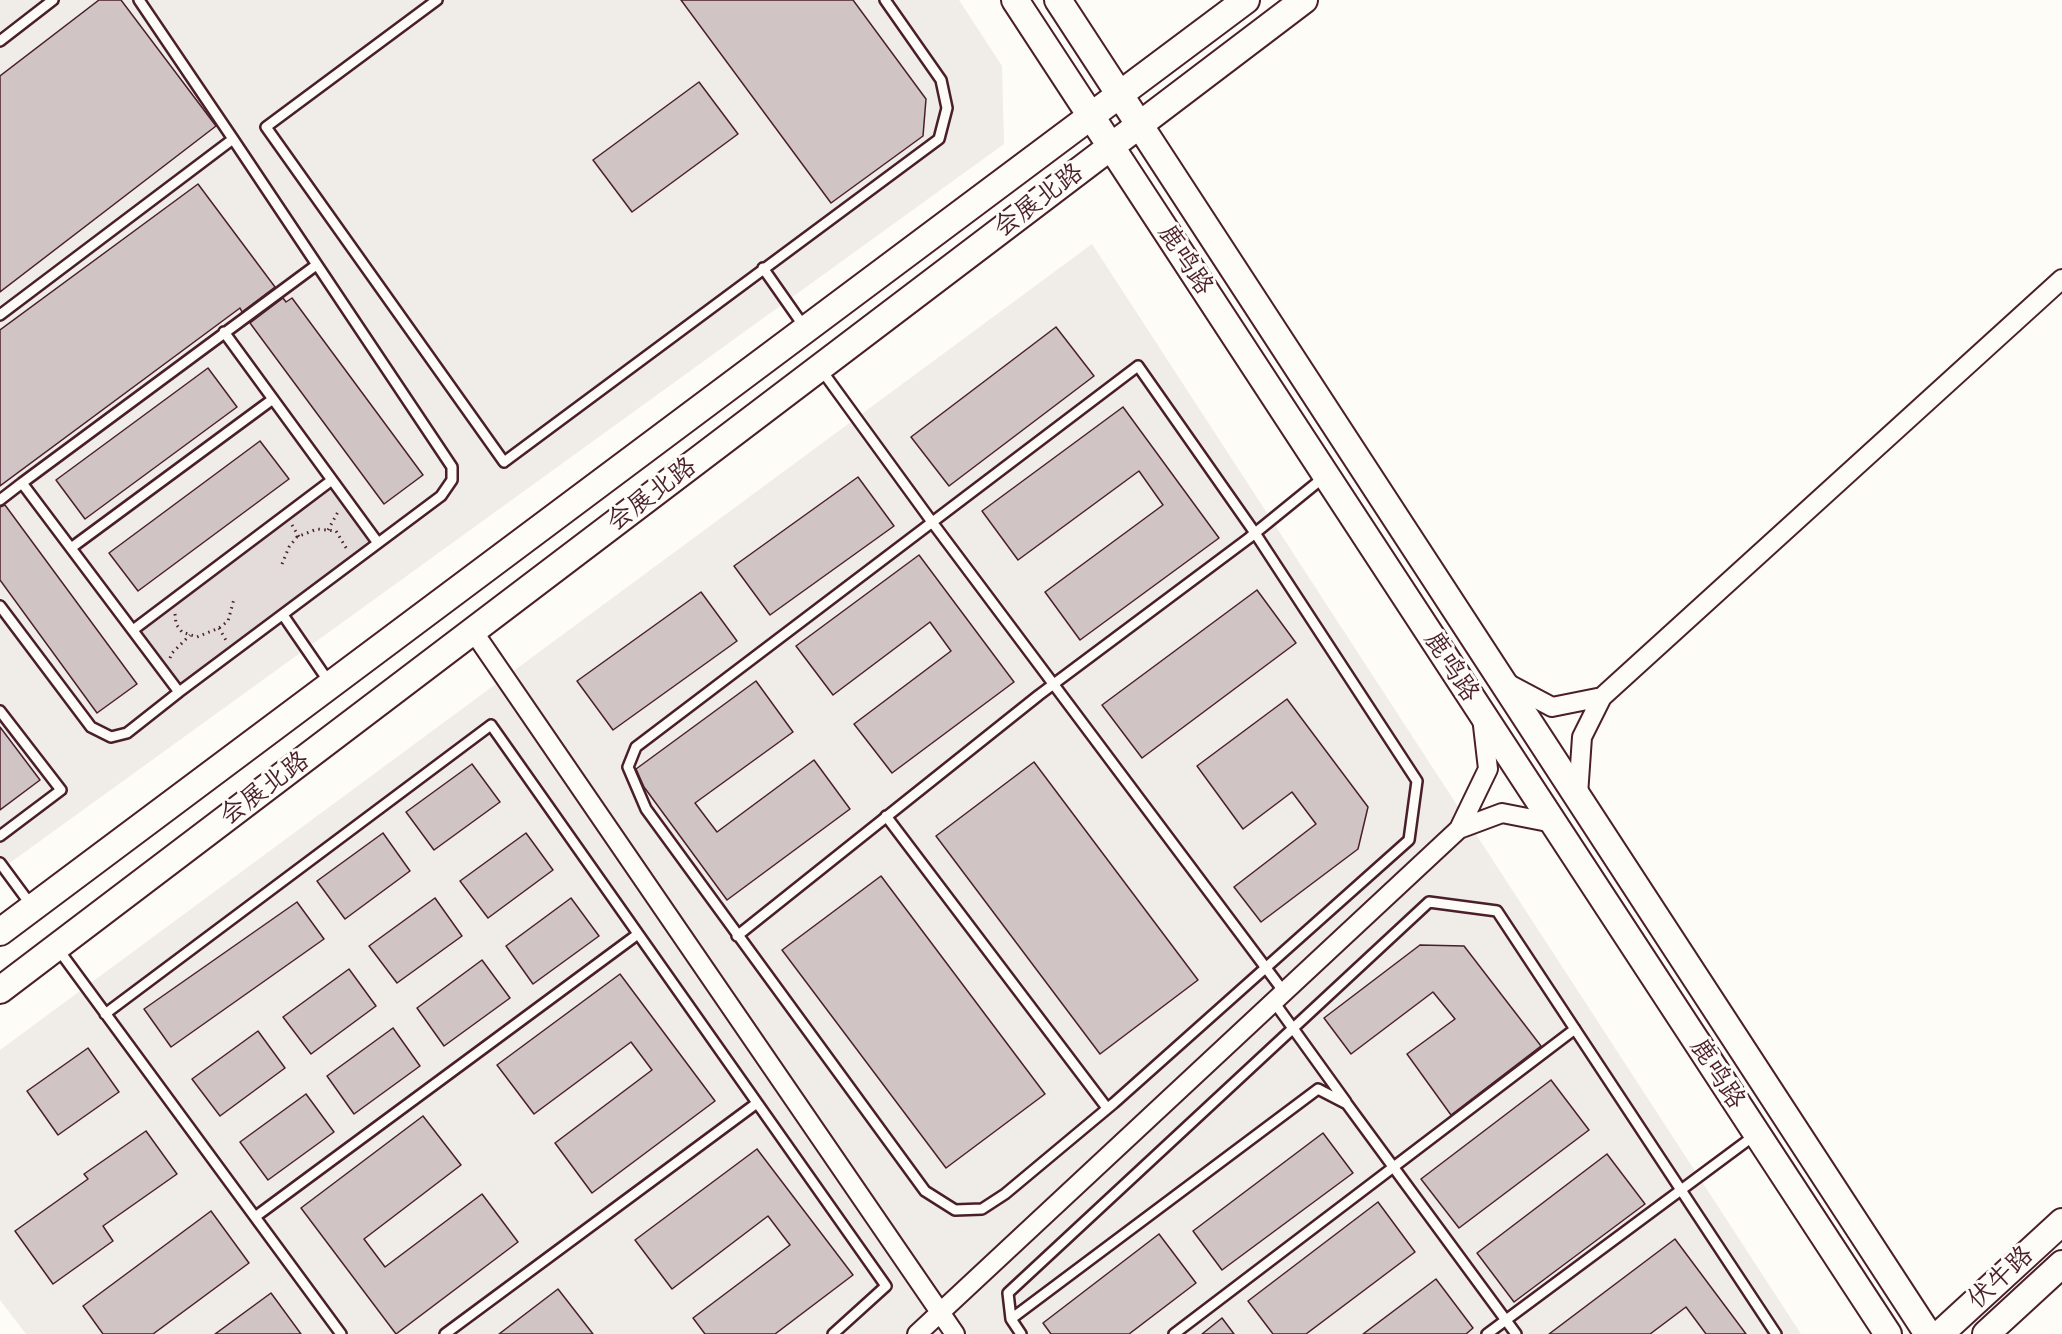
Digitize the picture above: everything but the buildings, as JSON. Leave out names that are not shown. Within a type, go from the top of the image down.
[{"type":"main road","name":"鹿鸣路","points":[[1015,0],[1888,1334]]},
{"type":"main road","name":"鹿鸣路","points":[[1058,0],[1928,1334]]},
{"type":"main road","name":"会展北路","points":[[0,932],[1246,0]]},
{"type":"main road","name":"会展北路","points":[[0,990],[1111,147],[1139,123],[1304,0]]},
{"type":"main road","name":"伏牛路","points":[[1940,1334],[2062,1222]]},
{"type":"main road","name":"伏牛路","points":[[1986,1334],[2062,1264]]},
{"type":"street","points":[[1578,795],[1582,737],[1602,697],[2062,279]]},
{"type":"street","points":[[473,631],[955,1334]]},
{"type":"street","points":[[1503,681],[1552,707],[1602,697]]},
{"type":"street","points":[[917,1334],[1459,829],[1488,769],[1481,712]]},
{"type":"street","points":[[1459,829],[1502,813],[1553,823]]},
{"type":"lane","points":[[0,41],[53,0]]},
{"type":"lane","points":[[0,606],[92,727],[111,737],[127,733],[441,496],[453,480],[452,467],[315,266],[139,0]]},
{"type":"lane","points":[[437,0],[266,127],[504,462],[939,139],[947,108],[941,80],[885,0]]},
{"type":"lane","points":[[0,315],[233,139]]},
{"type":"lane","points":[[0,500],[315,266]]},
{"type":"lane","points":[[763,268],[806,328]]},
{"type":"lane","points":[[224,332],[378,543]]},
{"type":"lane","points":[[1138,366],[1255,533],[1417,782],[1408,840],[1107,1108],[1005,1194],[982,1209],[955,1210],[926,1191],[646,809],[628,767],[636,747],[1138,366]]},
{"type":"lane","points":[[820,367],[932,522],[1266,967],[1292,1029],[1516,1334]]},
{"type":"lane","points":[[71,548],[273,399]]},
{"type":"lane","points":[[737,936],[1053,684],[1255,533],[1326,476]]},
{"type":"lane","points":[[133,630],[332,480]]},
{"type":"lane","points":[[22,483],[179,692]]},
{"type":"lane","points":[[283,615],[330,684]]},
{"type":"lane","points":[[0,711],[61,790],[0,836]]},
{"type":"lane","points":[[105,1014],[491,725],[886,1286],[833,1334]]},
{"type":"lane","points":[[886,816],[1107,1108]]},
{"type":"lane","points":[[0,863],[32,907]]},
{"type":"lane","points":[[1021,1334],[1011,1319],[1008,1293],[1430,902],[1497,911],[1776,1334]]},
{"type":"lane","points":[[255,1217],[638,934]]},
{"type":"lane","points":[[57,947],[341,1334]]},
{"type":"lane","points":[[1174,1334],[1575,1029]]},
{"type":"lane","points":[[1011,1319],[1318,1089],[1347,1104]]},
{"type":"lane","points":[[445,1334],[757,1103]]},
{"type":"lane","points":[[1487,1334],[1757,1134]]},
{"type":"path","points":[[328,530],[345,498]]},
{"type":"path","points":[[282,564],[289,547],[297,537],[317,530],[336,531],[348,546],[350,564]]},
{"type":"path","points":[[179,596],[174,608],[176,624],[182,632],[197,637],[219,628],[228,621],[234,599]]},
{"type":"path","points":[[166,674],[172,653],[190,635]]},
{"type":"shaded area","points":[[0,0],[959,0],[1002,66],[1004,144],[0,870]]},
{"type":"shaded area","points":[[1092,244],[1801,1334],[26,1334],[0,1300],[0,1050]]},
{"type":"shaded area","points":[[332,480],[378,543],[179,692],[133,630]]}]
